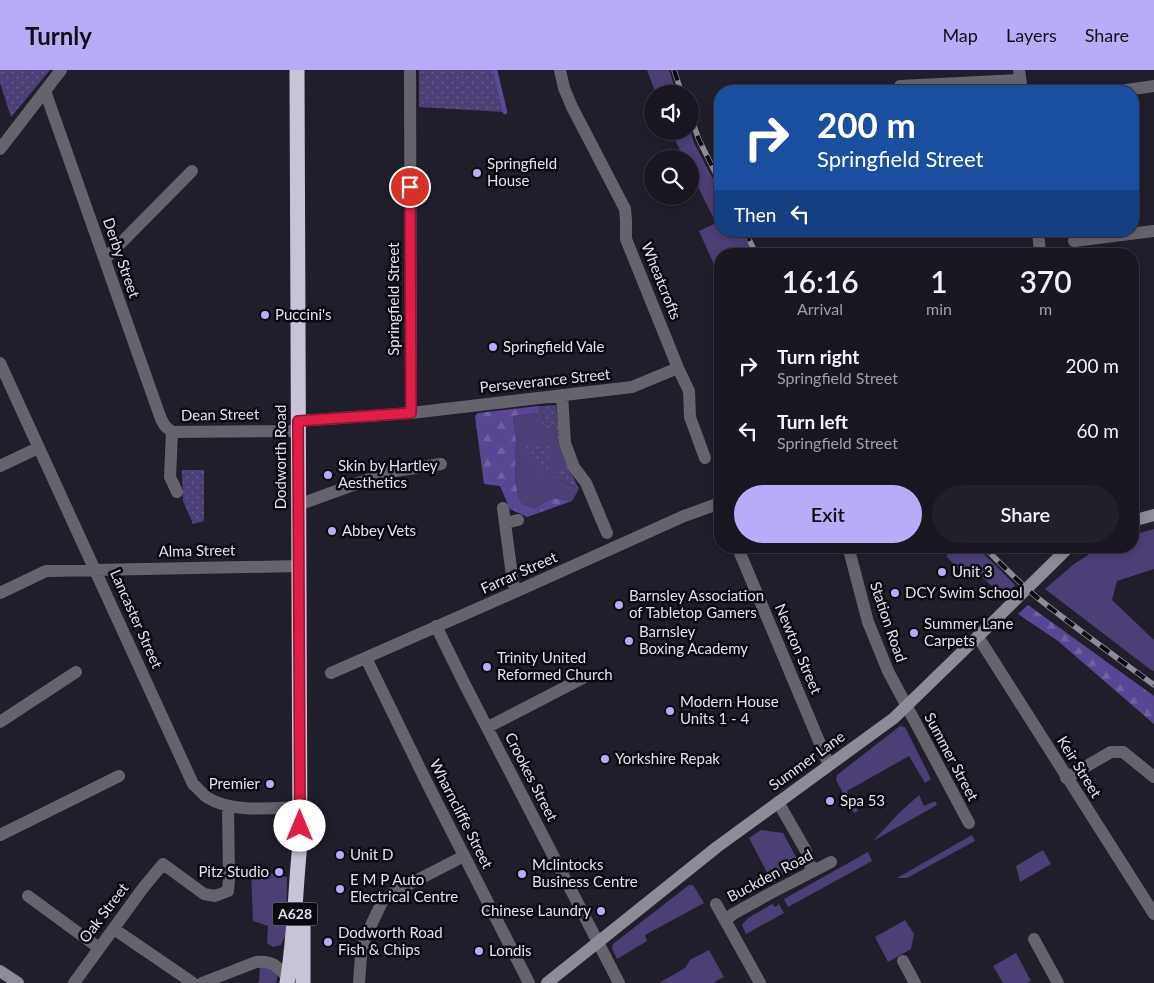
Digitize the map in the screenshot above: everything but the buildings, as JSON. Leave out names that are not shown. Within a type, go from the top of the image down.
[{"type":"highway","name":"Dodworth Road","points":[[287,981],[300,844],[297,70]]},
{"type":"highway","name":"Dodworth Road","points":[[300,844],[304,873],[303,983]]},
{"type":"street","points":[[0,149],[61,70]]},
{"type":"street","name":"Springfield Street","points":[[410,70],[411,413]]},
{"type":"street","name":"Wheatcrofts","points":[[560,70],[564,88],[572,107],[625,209],[626,239],[689,391],[690,418],[705,458]]},
{"type":"street","points":[[920,85],[1020,80]]},
{"type":"street","points":[[1139,88],[1154,86]]},
{"type":"street","name":"Derby Street","points":[[45,91],[161,419],[172,432]]},
{"type":"street","points":[[105,259],[192,171]]},
{"type":"street","points":[[1139,233],[1154,231]]},
{"type":"street","points":[[1074,241],[1106,237]]},
{"type":"street","name":"Lancaster Street","points":[[0,363],[193,784],[208,798],[228,806],[241,808],[300,807]]},
{"type":"street","name":"Perseverance Street","points":[[411,413],[632,387],[678,368]]},
{"type":"street","points":[[562,395],[565,442],[574,467],[586,483],[607,533]]},
{"type":"street","points":[[298,426],[411,413]]},
{"type":"street","name":"Dean Street","points":[[172,432],[298,426]]},
{"type":"street","points":[[172,432],[170,477],[177,492]]},
{"type":"street","points":[[0,466],[38,448]]},
{"type":"street","points":[[298,505],[389,472],[441,464]]},
{"type":"street","name":"Farrar Street","points":[[331,673],[517,592],[684,516],[714,505]]},
{"type":"street","points":[[503,508],[513,582],[517,592]]},
{"type":"street","points":[[1139,518],[1153,513]]},
{"type":"street","points":[[505,523],[518,520]]},
{"type":"street","name":"Newton Street","points":[[740,553],[829,765]]},
{"type":"street","name":"Station Road","points":[[850,553],[868,622],[888,672],[905,706]]},
{"type":"street","name":"Summer Lane","points":[[547,983],[717,847],[894,718],[1063,553]]},
{"type":"street","name":"Alma Street","points":[[0,593],[46,571],[299,566]]},
{"type":"street","name":"Crookes Street","points":[[436,626],[619,983]]},
{"type":"street","name":"Keir Street","points":[[977,637],[1154,914]]},
{"type":"street","name":"Wharncliffe Street","points":[[366,658],[529,983]]},
{"type":"street","points":[[0,722],[76,672]]},
{"type":"street","points":[[488,727],[582,678]]},
{"type":"street","name":"Summer Street","points":[[905,706],[969,823]]},
{"type":"street","points":[[1066,778],[1111,752],[1123,752],[1154,777]]},
{"type":"street","points":[[0,835],[119,776]]},
{"type":"street","points":[[778,802],[806,851],[812,872]]},
{"type":"street","name":"Oak Street","points":[[74,983],[143,888],[163,864],[204,894],[215,896],[228,891],[228,806]]},
{"type":"street","points":[[359,983],[361,955],[365,938],[384,900],[394,892],[464,856]]},
{"type":"street","name":"Buckden Road","points":[[726,920],[733,914],[831,862]]},
{"type":"street","points":[[28,896],[99,948]]},
{"type":"street","points":[[716,904],[760,983]]},
{"type":"street","points":[[114,928],[193,983]]},
{"type":"street","points":[[1034,939],[1058,983]]},
{"type":"street","points":[[202,983],[263,961],[276,965],[287,981]]},
{"type":"street","points":[[903,961],[915,983]]},
{"type":"street","points":[[0,971],[18,983]]},
{"type":"shaded area","points":[[0,70],[50,70],[11,117],[0,83]]},
{"type":"shaded area","points":[[419,70],[494,70],[504,112],[419,107]]},
{"type":"shaded area","points":[[647,70],[669,70],[674,85],[653,85]]},
{"type":"shaded area","points":[[675,140],[693,140],[698,150],[680,150]]},
{"type":"shaded area","points":[[699,152],[714,181],[714,219],[699,189]]},
{"type":"shaded area","points":[[714,224],[714,237],[744,237],[750,248],[714,248],[714,265],[699,231]]},
{"type":"shaded area","points":[[556,405],[560,445],[555,433],[542,425],[543,406]]},
{"type":"shaded area","points":[[538,406],[543,406],[542,425],[555,433],[567,464],[558,479],[579,489],[572,501],[553,498],[535,508],[522,504],[518,494],[515,480],[516,441],[513,416],[537,413]]},
{"type":"shaded area","points":[[535,443],[546,444],[549,448],[550,462],[545,474],[534,462],[526,446]]},
{"type":"shaded area","points":[[567,464],[579,489],[558,479],[557,470]]},
{"type":"shaded area","points":[[182,470],[204,470],[204,521],[193,524],[183,501]]},
{"type":"shaded area","points":[[1154,529],[1154,569],[1117,581],[1112,600],[1154,640],[1154,671],[1045,589],[1074,564],[1091,553],[1139,553],[1139,533]]},
{"type":"shaded area","points":[[949,553],[983,553],[1015,585],[1004,597],[972,568],[969,570],[963,566],[959,570],[946,556]]},
{"type":"shaded area","points":[[900,726],[905,727],[931,779],[925,783],[909,756],[847,791],[858,811],[854,813],[836,780],[837,775]]},
{"type":"shaded area","points":[[919,795],[924,806],[935,801],[937,805],[873,841],[899,813]]},
{"type":"shaded area","points":[[761,830],[783,833],[796,857],[795,868],[733,901],[729,900],[770,878],[749,838]]},
{"type":"shaded area","points":[[972,835],[975,841],[907,878],[897,878]]},
{"type":"shaded area","points":[[1043,850],[1051,864],[1020,882],[1016,866]]},
{"type":"shaded area","points":[[868,852],[872,861],[788,907],[784,899]]},
{"type":"shaded area","points":[[251,869],[287,877],[286,934],[281,945],[273,947],[267,943],[268,926],[253,921]]},
{"type":"shaded area","points":[[689,885],[693,885],[704,903],[645,935],[647,941],[617,959],[612,948],[613,944]]},
{"type":"shaded area","points":[[772,904],[775,907],[779,904],[784,913],[746,934],[742,925],[748,918]]},
{"type":"shaded area","points":[[905,920],[914,934],[911,949],[888,962],[875,937]]},
{"type":"shaded area","points":[[709,950],[724,977],[713,983],[659,983],[685,968],[690,960]]},
{"type":"shaded area","points":[[1016,953],[1031,981],[1027,983],[1003,983],[993,966]]},
{"type":"shaded area","points":[[260,965],[278,973],[276,983],[257,983],[259,982]]},
{"type":"green space","points":[[538,406],[538,413],[513,416],[516,441],[515,480],[518,494],[522,504],[535,508],[553,498],[572,501],[527,517],[510,509],[500,486],[484,484],[475,416],[478,413]]},
{"type":"green space","points":[[1028,605],[1154,696],[1154,724],[1058,641],[1018,614]]},
{"type":"waterway","points":[[495,70],[505,112]]},
{"type":"railway","points":[[674,70],[679,85]]},
{"type":"railway","points":[[699,140],[714,170]]},
{"type":"railway","points":[[748,237],[753,248]]},
{"type":"railway","points":[[990,553],[1039,599],[1154,685]]},
{"type":"place","name":"Springfield House","points":[[477,173]]},
{"type":"place","name":"Puccini's","points":[[265,315]]},
{"type":"place","name":"Springfield Vale","points":[[493,347]]},
{"type":"place","name":"Skin by Hartley Aesthetics","points":[[328,475]]},
{"type":"place","name":"Abbey Vets","points":[[332,531]]},
{"type":"place","name":"Unit 3","points":[[942,572]]},
{"type":"place","name":"DCY Swim School","points":[[895,593]]},
{"type":"place","name":"Barnsley Association of Tabletop Gamers","points":[[619,605]]},
{"type":"place","name":"Summer Lane Carpets","points":[[914,633]]},
{"type":"place","name":"Barnsley Boxing Academy","points":[[629,641]]},
{"type":"place","name":"Trinity United Reformed Church","points":[[487,667]]},
{"type":"place","name":"Modern House Units 1 - 4","points":[[670,711]]},
{"type":"place","name":"Yorkshire Repak","points":[[605,759]]},
{"type":"place","name":"Premier","points":[[270,784]]},
{"type":"place","name":"Spa 53","points":[[830,801]]},
{"type":"place","name":"Unit D","points":[[340,855]]},
{"type":"place","name":"Pitz Studio","points":[[279,872]]},
{"type":"place","name":"Mclintocks Business Centre","points":[[522,874]]},
{"type":"place","name":"E M P Auto Electrical Centre","points":[[340,889]]},
{"type":"place","name":"Chinese Laundry","points":[[601,911]]},
{"type":"place","name":"Dodworth Road Fish & Chips","points":[[328,942]]},
{"type":"place","name":"Londis","points":[[479,951]]},
{"type":"route","points":[[300,826],[298,421],[411,413],[410,187]]}]
